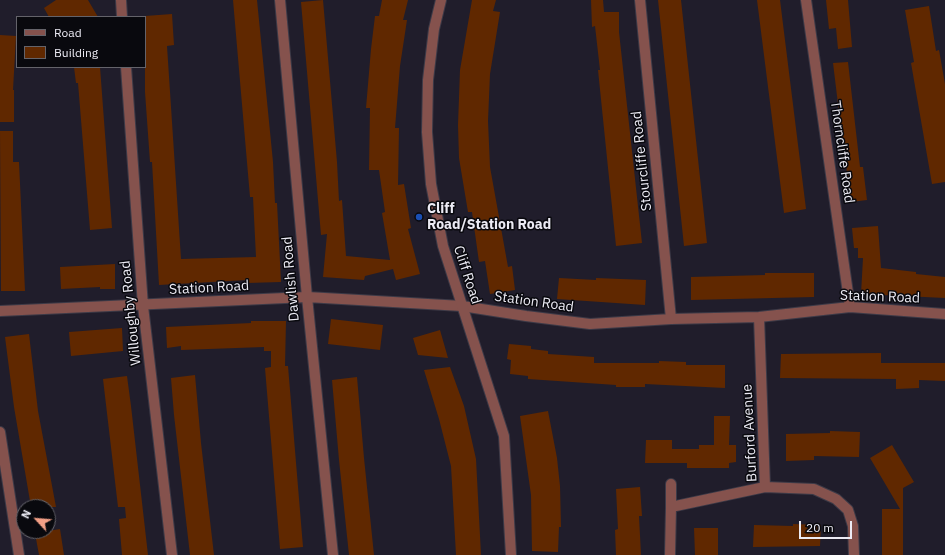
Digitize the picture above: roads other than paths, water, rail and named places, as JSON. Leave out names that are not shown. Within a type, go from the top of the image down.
[{"type":"street","points":[[121,0],[122,16]]},
{"type":"street","name":"Dawlish Road","points":[[280,0],[307,297],[333,555]]},
{"type":"street","name":"Cliff Road","points":[[441,0],[434,30],[428,80],[427,132],[431,184],[443,246],[504,436],[511,555]]},
{"type":"street","name":"Stourcliffe Road","points":[[640,0],[671,319]]},
{"type":"street","name":"Thorncliffe Road","points":[[806,0],[850,307]]},
{"type":"street","name":"Willoughby Road","points":[[126,68],[143,306],[172,555]]},
{"type":"street","name":"Station Road","points":[[0,311],[143,306],[307,297],[462,306],[590,324],[671,319],[758,317],[850,307],[945,314]]},
{"type":"street","name":"Burford Avenue","points":[[758,317],[765,487],[814,489],[836,499],[848,510],[851,520],[854,555]]},
{"type":"street","points":[[0,432],[19,555]]},
{"type":"street","points":[[670,555],[671,484]]},
{"type":"street","points":[[671,507],[765,487]]},
{"type":"place","name":"Cliff Road/Station Road","points":[[419,217]]}]
